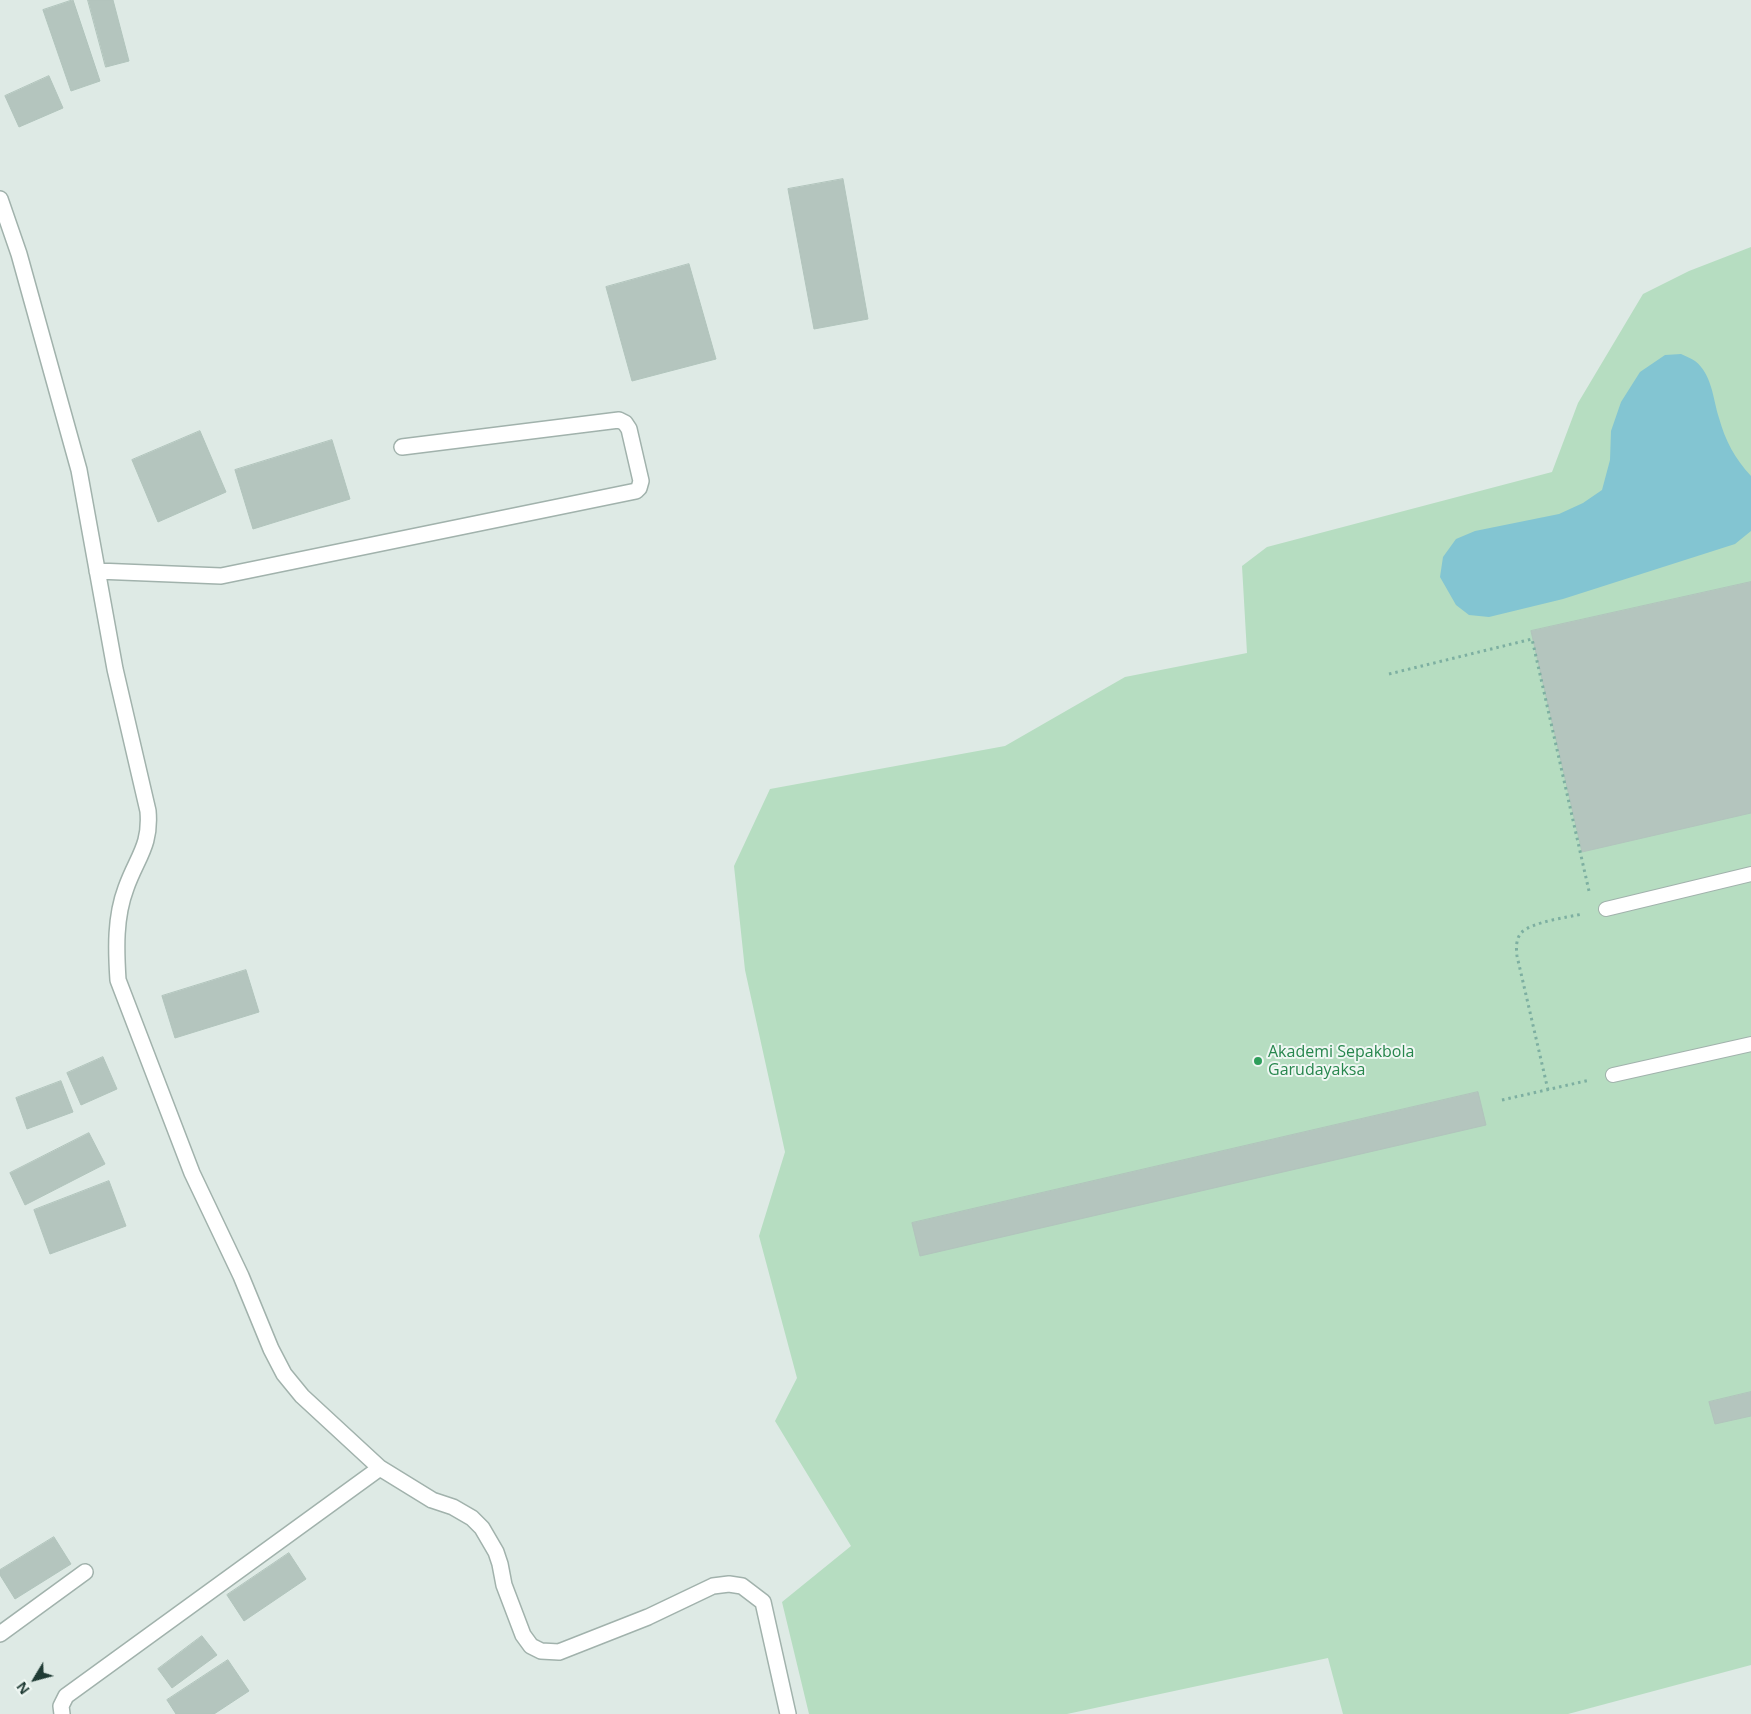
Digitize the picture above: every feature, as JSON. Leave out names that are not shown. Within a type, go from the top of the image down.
[{"type":"street","points":[[0,199],[19,254],[79,470],[115,669],[148,811],[149,825],[144,849],[125,889],[120,914],[116,946],[118,980],[192,1173],[241,1276],[271,1349],[284,1374],[302,1396],[380,1468],[432,1500],[453,1507],[472,1518],[482,1528],[496,1552],[504,1586],[523,1635],[531,1646],[541,1651],[559,1652],[648,1617],[713,1586],[728,1584],[742,1586],[763,1602],[788,1714]]},
{"type":"street","points":[[97,571],[221,576],[636,491],[641,481],[629,429],[625,423],[619,420],[402,447]]},
{"type":"street","points":[[62,1714],[61,1706],[66,1696],[380,1468]]},
{"type":"street","points":[[0,1634],[85,1572]]},
{"type":"lane","points":[[1600,910],[1751,874]]},
{"type":"lane","points":[[1613,1075],[1751,1044]]},
{"type":"path","points":[[1389,674],[1532,639],[1600,910],[1531,926],[1522,932],[1516,943],[1517,956],[1548,1090]]},
{"type":"path","points":[[1502,1100],[1613,1075]]},
{"type":"green space","name":"Akademi Sepakbola Garudayaksa","points":[[1751,247],[1751,1665],[1568,1714],[1343,1714],[1328,1658],[1067,1714],[809,1714],[782,1602],[851,1546],[775,1421],[797,1378],[759,1236],[785,1152],[745,970],[734,866],[770,789],[1005,746],[1125,677],[1247,653],[1242,566],[1267,547],[1552,472],[1578,403],[1643,294],[1689,271]]},
{"type":"water","points":[[1681,354],[1701,366],[1711,387],[1721,426],[1728,442],[1735,456],[1751,476],[1751,531],[1735,544],[1563,599],[1489,617],[1469,615],[1456,605],[1440,577],[1443,557],[1456,539],[1475,531],[1559,514],[1583,503],[1602,490],[1610,460],[1611,431],[1621,402],[1640,372],[1665,355]]},
{"type":"building","points":[[73,0],[100,81],[71,91],[43,10]]},
{"type":"building","points":[[88,0],[113,0],[129,61],[106,67]]},
{"type":"building","points":[[49,76],[63,108],[19,127],[5,96]]},
{"type":"building","points":[[843,179],[868,319],[814,329],[788,189]]},
{"type":"building","points":[[689,264],[716,359],[632,381],[606,287]]},
{"type":"building","points":[[200,431],[226,492],[158,522],[132,460]]},
{"type":"building","points":[[332,440],[350,499],[253,529],[235,470]]},
{"type":"building","points":[[1751,582],[1751,813],[1582,852],[1531,631]]},
{"type":"building","points":[[246,970],[259,1012],[175,1038],[162,996]]},
{"type":"building","points":[[103,1057],[117,1089],[81,1105],[67,1073]]},
{"type":"building","points":[[61,1081],[73,1112],[27,1129],[16,1098]]},
{"type":"building","points":[[1478,1092],[1486,1125],[920,1256],[912,1223]]},
{"type":"building","points":[[89,1133],[105,1164],[25,1205],[10,1173]]},
{"type":"building","points":[[109,1181],[126,1226],[50,1254],[34,1210]]},
{"type":"building","points":[[1751,1392],[1751,1416],[1715,1424],[1709,1402]]},
{"type":"building","points":[[54,1537],[71,1564],[15,1599],[0,1575],[0,1570]]},
{"type":"building","points":[[289,1553],[306,1579],[244,1621],[227,1595]]},
{"type":"building","points":[[202,1636],[217,1655],[172,1688],[158,1669]]},
{"type":"building","points":[[228,1660],[249,1691],[214,1714],[176,1714],[167,1700]]},
{"type":"place","name":"Akademi Sepakbola Garudayaksa","points":[[1258,1061]]}]
